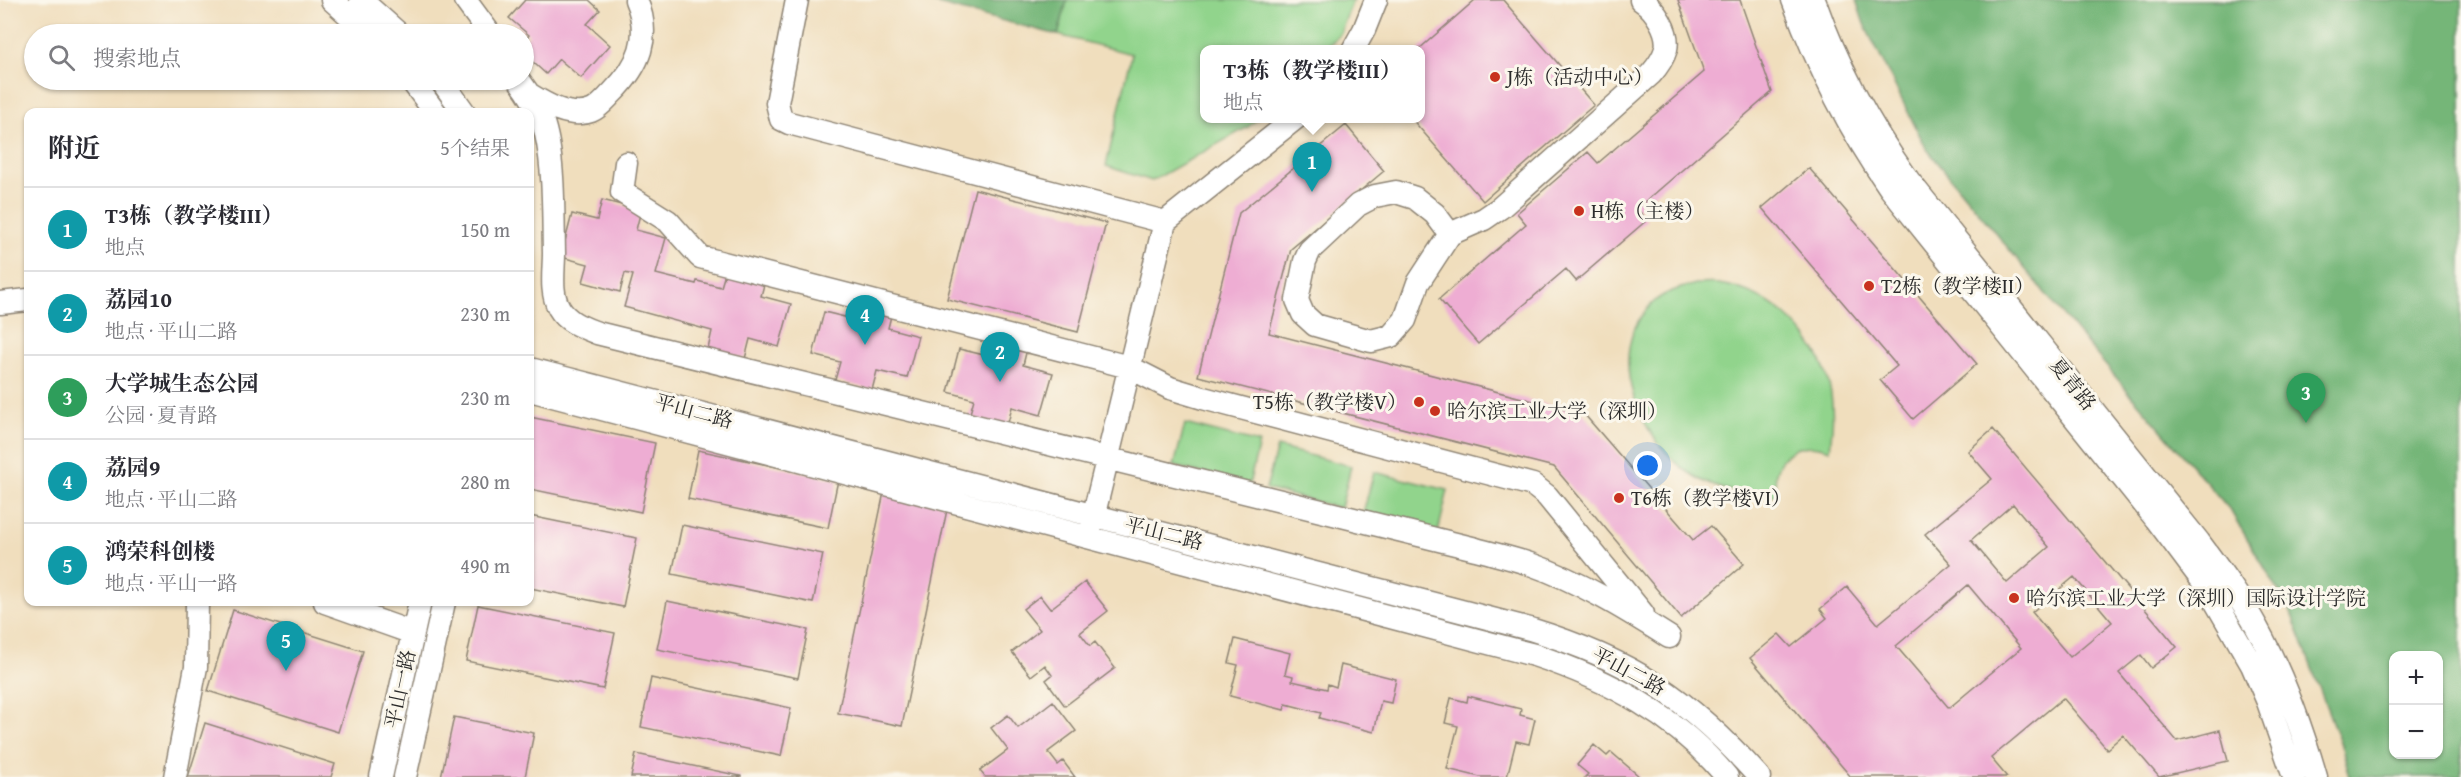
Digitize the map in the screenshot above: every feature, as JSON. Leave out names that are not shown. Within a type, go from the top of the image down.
[{"type":"street","points":[[332,0],[359,24]]},
{"type":"street","points":[[362,0],[388,24]]},
{"type":"street","points":[[465,0],[483,24]]},
{"type":"street","points":[[528,90],[550,107],[575,112],[590,112],[601,105],[626,79],[636,61],[643,37],[644,17],[636,0]]},
{"type":"street","points":[[797,0],[777,103],[781,119],[1165,222]]},
{"type":"street","points":[[1356,45],[1376,0]]},
{"type":"street","points":[[1450,234],[1435,214],[1415,198],[1396,192],[1375,196],[1358,205],[1310,250],[1305,261],[1297,300],[1303,315],[1315,324],[1371,341],[1390,336],[1405,320],[1418,283],[1450,234],[1484,219],[1500,208],[1651,74],[1661,62],[1667,47],[1664,30],[1656,15],[1641,0]]},
{"type":"street","name":"夏青路","points":[[1793,0],[1836,103],[1858,142],[1890,188],[2149,510],[2207,587],[2252,665],[2268,702],[2294,777]]},
{"type":"street","name":"夏青路","points":[[1814,0],[1850,85],[1887,149],[1909,181],[2199,542],[2238,597],[2255,624],[2283,682],[2316,777]]},
{"type":"street","points":[[418,90],[432,108]]},
{"type":"street","points":[[448,90],[461,108]]},
{"type":"street","points":[[526,90],[542,119],[549,147],[554,292],[566,318],[578,326],[597,333],[1531,564],[1608,600],[1662,632],[1547,496],[1533,485],[1181,392],[1130,367],[700,257],[668,220],[622,192],[626,163]]},
{"type":"street","points":[[1088,537],[1165,222],[1290,123]]},
{"type":"street","points":[[0,303],[24,300]]},
{"type":"street","name":"平山二路","points":[[534,370],[1530,629],[1578,645],[1638,672],[1670,693],[1721,736],[1759,777]]},
{"type":"street","name":"平山二路","points":[[534,391],[1534,655],[1580,670],[1630,694],[1672,724],[1712,759],[1727,777]]},
{"type":"street","points":[[175,777],[196,667],[197,606]]},
{"type":"street","points":[[336,606],[413,633]]},
{"type":"street","name":"平山一路","points":[[381,777],[419,606]]},
{"type":"street","name":"平山一路","points":[[405,777],[443,606]]},
{"type":"green space","points":[[922,0],[1067,0],[1058,35]]},
{"type":"green space","points":[[1067,0],[1353,0],[1340,34],[1329,45],[1200,45],[1200,123],[1252,123],[1152,181],[1106,166],[1132,54],[1058,35]]},
{"type":"green space","points":[[1856,0],[2461,0],[2461,777],[2350,777],[2343,751],[2290,610],[2230,510],[2077,332],[1926,148],[1864,24]]},
{"type":"green space","points":[[1696,284],[1719,284],[1739,289],[1759,297],[1776,308],[1807,338],[1826,374],[1832,409],[1830,450],[1805,447],[1787,454],[1777,471],[1777,495],[1734,492],[1713,486],[1694,476],[1675,461],[1658,442],[1643,420],[1633,395],[1628,370],[1630,345],[1638,322],[1659,298],[1674,290]]},
{"type":"green space","points":[[1185,424],[1259,443],[1249,485],[1174,466]]},
{"type":"green space","points":[[1277,447],[1351,466],[1341,508],[1266,489]]},
{"type":"green space","points":[[1374,472],[1448,490],[1438,532],[1363,513]]},
{"type":"building","points":[[525,0],[589,0],[600,10],[587,24],[610,45],[581,78],[559,59],[546,74],[534,63],[534,24],[516,24],[509,18]]},
{"type":"building","name":"J栋（活动中心）","points":[[1475,0],[1503,0],[1594,105],[1483,201],[1415,123],[1425,123],[1424,45]]},
{"type":"building","name":"H栋（主楼）","points":[[1678,0],[1740,0],[1772,92],[1637,209],[1647,220],[1576,281],[1566,269],[1478,344],[1439,299],[1526,224],[1517,213],[1588,152],[1598,163],[1704,72]]},
{"type":"building","points":[[1346,125],[1384,171],[1291,249],[1269,333],[1584,414],[1693,540],[1711,526],[1744,564],[1681,618],[1554,467],[1198,376],[1239,213]]},
{"type":"building","name":"T2栋（教学楼II）","points":[[1809,168],[1977,364],[1913,419],[1880,380],[1897,366],[1762,208]]},
{"type":"building","points":[[975,189],[1106,223],[1078,332],[947,299]]},
{"type":"building","points":[[602,200],[641,210],[636,230],[666,238],[656,274],[696,284],[697,281],[721,287],[727,267],[766,277],[761,296],[791,304],[779,347],[750,339],[745,359],[708,349],[712,331],[624,307],[633,275],[625,273],[620,292],[583,282],[588,264],[561,257],[572,214],[597,220]]},
{"type":"building","points":[[854,298],[893,308],[888,328],[918,336],[907,378],[877,371],[872,390],[835,380],[840,362],[813,355],[824,312],[849,318]]},
{"type":"building","points":[[989,334],[1028,345],[1023,365],[1053,373],[1041,415],[1012,407],[1007,427],[969,417],[974,399],[948,392],[959,349],[984,355]]},
{"type":"building","points":[[534,418],[655,443],[641,512],[534,490]]},
{"type":"building","name":"哈尔滨工业大学（深圳）国际设计学院","points":[[1993,429],[2177,647],[2151,668],[2141,655],[2119,673],[2177,741],[2220,730],[2228,761],[2159,777],[2123,735],[2107,749],[2063,698],[1991,758],[2007,777],[1851,777],[1750,658],[1779,634],[1791,647],[1827,618],[1820,609],[1847,587],[1878,624],[1951,564],[1925,534],[1992,479],[1968,451]],"holes":[[[2013,504],[2049,547],[2007,583],[1971,540]],[[2074,577],[2112,622],[2070,657],[2032,612]],[[1968,585],[2021,648],[1949,708],[1896,646]]]},
{"type":"building","points":[[698,450],[838,480],[828,528],[688,499]]},
{"type":"building","points":[[884,492],[948,505],[902,726],[838,713]]},
{"type":"building","points":[[534,517],[637,538],[623,607],[534,589]]},
{"type":"building","points":[[682,525],[823,554],[813,603],[672,574]]},
{"type":"building","points":[[1085,582],[1108,611],[1080,633],[1090,646],[1095,642],[1115,668],[1065,706],[1046,680],[1052,675],[1045,665],[1031,676],[1012,652],[1040,630],[1023,609],[1040,596],[1050,609]]},
{"type":"building","points":[[667,601],[808,630],[798,678],[657,649]]},
{"type":"building","points":[[478,606],[615,633],[603,689],[466,661]]},
{"type":"building","points":[[233,610],[363,651],[338,732],[208,691]]},
{"type":"building","points":[[1235,639],[1290,653],[1285,674],[1293,676],[1292,681],[1327,689],[1328,684],[1336,687],[1341,665],[1396,679],[1391,703],[1381,701],[1374,732],[1319,718],[1321,713],[1286,704],[1284,710],[1230,696],[1238,665],[1229,663]]},
{"type":"building","points":[[651,678],[791,708],[781,756],[641,727]]},
{"type":"building","points":[[1468,696],[1521,709],[1520,715],[1535,719],[1529,744],[1516,741],[1507,777],[1480,777],[1447,769],[1458,726],[1445,723],[1451,698],[1467,702]]},
{"type":"building","points":[[1053,701],[1076,731],[1048,752],[1058,765],[1063,761],[1075,777],[985,777],[980,771],[1008,750],[991,728],[1008,715],[1018,728]]},
{"type":"building","points":[[454,717],[534,733],[525,777],[441,777]]},
{"type":"building","points":[[205,723],[335,764],[331,777],[188,777]]},
{"type":"building","points":[[1594,745],[1607,756],[1611,752],[1640,777],[1585,777],[1588,774],[1577,765]]},
{"type":"building","points":[[636,754],[741,776],[741,777],[631,777]]},
{"type":"place","name":"J栋（活动中心）","points":[[1495,77]]},
{"type":"place","name":"T3栋（教学楼III）","points":[[1312,192]]},
{"type":"place","name":"H栋（主楼）","points":[[1579,211]]},
{"type":"place","name":"T2栋（教学楼II）","points":[[1869,286]]},
{"type":"place","name":"荔园9","points":[[865,345]]},
{"type":"place","name":"荔园10","points":[[1000,382]]},
{"type":"place","name":"T5栋（教学楼V）","points":[[1419,402]]},
{"type":"place","name":"哈尔滨工业大学（深圳）","points":[[1435,411]]},
{"type":"place","name":"大学城生态公园","points":[[2306,423]]},
{"type":"place","name":"T6栋（教学楼VI）","points":[[1619,498]]},
{"type":"place","name":"哈尔滨工业大学（深圳）国际设计学院","points":[[2014,598]]},
{"type":"place","name":"鸿荣科创楼","points":[[286,671]]}]
